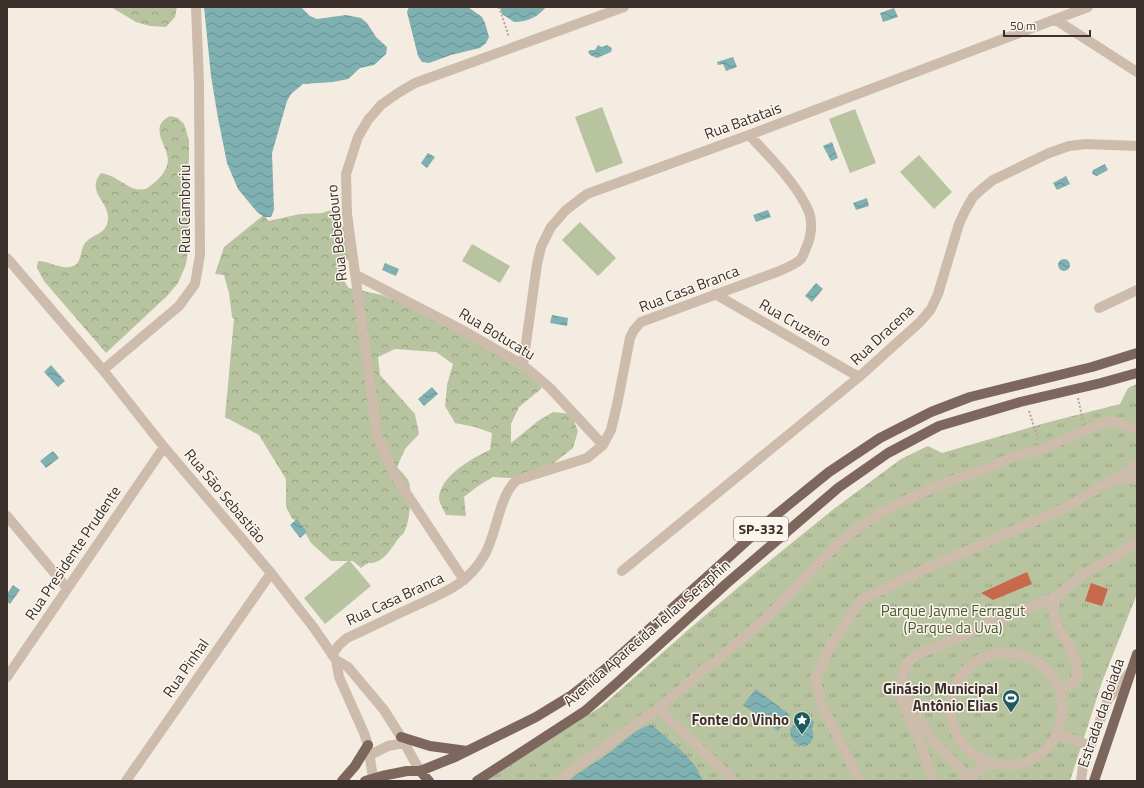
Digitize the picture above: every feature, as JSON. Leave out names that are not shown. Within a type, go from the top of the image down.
[{"type":"main road","name":"Avenida Aparecida Tellau Seraphin","points":[[370,780],[407,772],[420,771],[467,751],[536,717],[572,695],[604,670],[771,519],[829,472],[880,438],[931,412],[970,397],[1092,368],[1137,353]]},
{"type":"main road","name":"Avenida Aparecida Tellau Seraphin","points":[[477,781],[584,711],[726,584],[832,493],[888,453],[939,426],[1026,400],[1077,389],[1137,373]]},
{"type":"main road","name":"Estrada da Boiada","points":[[1094,781],[1137,654]]},
{"type":"main road","points":[[403,740],[430,746],[467,751]]},
{"type":"main road","points":[[342,781],[369,750]]},
{"type":"main road","points":[[420,771],[429,781]]},
{"type":"street","name":"Rua Camboriu","points":[[103,370],[179,306],[195,284],[200,255],[199,84],[196,7]]},
{"type":"street","name":"Rua Bebedouro","points":[[464,580],[392,473],[377,435],[347,214],[346,174],[358,137],[368,120],[381,105],[398,93],[415,84],[624,7]]},
{"type":"street","name":"Rua Batatais","points":[[523,365],[537,264],[541,247],[551,227],[566,210],[587,194],[749,135],[1088,7]]},
{"type":"street","points":[[1056,20],[1137,72]]},
{"type":"street","name":"Rua Casa Branca","points":[[334,658],[339,645],[348,638],[414,606],[439,596],[454,588],[472,573],[486,554],[494,534],[507,491],[517,480],[587,458],[603,445],[611,430],[630,338],[634,330],[641,322],[789,267],[801,259],[811,232],[810,214],[803,200],[772,158],[749,135]]},
{"type":"street","name":"Rua Dracena","points":[[622,571],[859,377],[920,322],[930,309],[938,294],[959,224],[965,211],[982,188],[993,180],[1049,153],[1069,146],[1086,144],[1137,146]]},
{"type":"street","name":"Rua São Sebastião","points":[[7,258],[103,370],[164,447],[271,573],[314,628],[334,658],[339,677],[361,725],[369,750],[370,780]]},
{"type":"street","name":"Rua Botucatu","points":[[356,275],[447,322],[523,365],[550,388],[603,445]]},
{"type":"street","points":[[1099,308],[1137,290]]},
{"type":"street","name":"Rua Cruzeiro","points":[[715,294],[859,377]]},
{"type":"street","points":[[559,781],[574,768],[660,707],[688,684],[702,670],[715,662],[765,619],[813,567],[835,546],[882,512],[936,486],[1012,458],[1042,449],[1105,422],[1118,422],[1137,430]]},
{"type":"street","name":"Rua Presidente Prudente","points":[[7,677],[164,447]]},
{"type":"street","points":[[860,781],[824,707],[815,679],[831,645],[861,600],[912,575],[1060,510],[1115,480],[1137,465]]},
{"type":"street","points":[[1115,480],[1137,480]]},
{"type":"street","points":[[7,516],[67,588]]},
{"type":"street","points":[[933,781],[922,748],[904,709],[900,683],[909,660],[1057,596],[1081,576],[1122,553],[1137,542]]},
{"type":"street","name":"Rua Pinhal","points":[[126,781],[271,573]]},
{"type":"street","points":[[1057,596],[1053,610],[1061,632],[1072,650],[1078,673],[1076,680],[1072,684],[1059,690]]},
{"type":"street","points":[[1012,654],[1024,656],[1045,669],[1059,690],[1062,703],[1062,715],[1060,728],[1057,734],[1047,749],[1026,763],[1014,766],[1001,766],[978,758],[968,752],[958,738],[951,721],[951,698],[955,687],[961,676],[969,668],[978,661],[989,656],[1012,654]]},
{"type":"street","points":[[334,658],[348,667],[384,710],[420,771]]},
{"type":"street","points":[[1080,781],[1083,766],[1108,699],[1131,671]]},
{"type":"street","points":[[900,683],[918,718],[936,743],[971,780],[974,774],[989,763]]},
{"type":"street","points":[[660,707],[666,717],[734,781]]},
{"type":"street","points":[[1057,734],[1091,746]]},
{"type":"street","points":[[369,750],[388,746],[403,740]]},
{"type":"path","points":[[499,7],[512,48]]},
{"type":"path","points":[[1077,389],[1085,431]]},
{"type":"path","points":[[1026,400],[1042,449]]},
{"type":"green space","points":[[111,7],[177,7],[175,17],[166,27],[150,26],[136,22]]},
{"type":"green space","points":[[602,107],[623,163],[596,173],[575,117]]},
{"type":"green space","points":[[855,109],[876,163],[850,173],[829,119]]},
{"type":"green space","points":[[170,116],[178,118],[184,124],[189,140],[187,183],[190,216],[187,259],[185,267],[178,283],[167,296],[106,353],[44,281],[37,268],[38,261],[62,267],[74,266],[79,260],[84,244],[105,228],[107,225],[108,214],[99,197],[96,186],[97,180],[101,173],[114,177],[137,189],[149,187],[159,179],[168,164],[167,154],[160,136],[160,125]]},
{"type":"green space","points":[[919,155],[952,192],[934,209],[900,172]]},
{"type":"green space","points":[[270,210],[266,218],[268,221],[300,214],[322,213],[331,210],[345,228],[350,261],[346,259],[343,274],[346,285],[349,288],[382,295],[418,310],[464,335],[520,369],[540,376],[542,375],[541,389],[519,407],[511,424],[511,443],[538,421],[553,412],[571,414],[578,431],[573,448],[545,470],[530,479],[493,477],[464,497],[466,516],[446,515],[439,498],[445,482],[466,463],[490,450],[492,433],[475,427],[455,423],[445,406],[447,385],[453,364],[436,352],[395,349],[378,357],[380,375],[415,414],[419,434],[405,449],[397,467],[409,482],[410,487],[409,516],[407,524],[403,534],[386,555],[378,561],[368,563],[361,568],[353,561],[331,561],[311,543],[303,529],[291,517],[286,506],[286,479],[259,435],[225,417],[234,319],[232,317],[229,293],[224,275],[215,274],[224,247]]},
{"type":"green space","points":[[580,222],[616,258],[598,276],[562,240]]},
{"type":"green space","points":[[472,244],[510,266],[500,283],[462,261]]},
{"type":"green space","name":"Parque Jayme Ferragut (Parque da Uva)","points":[[1137,384],[1137,594],[1102,682],[1070,781],[486,781],[602,706],[767,563],[835,508],[901,459],[928,446],[942,453],[1049,422],[1120,404],[1128,388]]},
{"type":"green space","points":[[349,560],[371,586],[325,624],[304,598]]},
{"type":"water","points":[[204,7],[301,7],[310,16],[317,19],[346,15],[361,18],[367,23],[376,37],[387,47],[386,54],[374,65],[360,68],[348,79],[333,82],[303,84],[291,94],[287,101],[272,153],[274,210],[271,217],[264,217],[257,212],[238,189],[227,163],[211,76]]},
{"type":"water","points":[[409,7],[468,7],[482,17],[489,37],[486,43],[480,48],[451,55],[429,63],[422,62],[418,56],[407,12]]},
{"type":"water","points":[[500,7],[546,7],[532,18],[514,22],[502,14]]},
{"type":"water","points":[[894,8],[898,17],[883,22],[880,13]]},
{"type":"water","points":[[598,45],[602,47],[607,45],[612,48],[611,52],[597,58],[590,55],[588,52],[590,50],[595,50]]},
{"type":"water","points":[[733,57],[737,67],[726,71],[723,64],[718,65],[717,62]]},
{"type":"water","points":[[832,142],[838,158],[831,161],[823,146]]},
{"type":"water","points":[[428,153],[435,157],[427,168],[421,163]]},
{"type":"water","points":[[1105,164],[1108,170],[1097,176],[1092,173],[1093,170]]},
{"type":"water","points":[[1066,176],[1070,184],[1057,190],[1053,183]]},
{"type":"water","points":[[867,198],[869,206],[856,210],[853,203]]},
{"type":"water","points":[[768,210],[771,217],[756,222],[753,215]]},
{"type":"water","points":[[1062,259],[1066,259],[1070,265],[1066,271],[1062,271],[1058,267],[1058,263]]},
{"type":"water","points":[[385,263],[399,269],[396,276],[382,270]]},
{"type":"water","points":[[816,283],[823,289],[812,302],[805,296]]},
{"type":"water","points":[[552,315],[568,318],[567,326],[550,323]]},
{"type":"water","points":[[51,365],[65,381],[58,387],[44,372]]},
{"type":"water","points":[[432,387],[438,394],[424,406],[418,399]]},
{"type":"water","points":[[53,451],[59,458],[46,468],[40,461]]},
{"type":"water","points":[[297,519],[307,532],[300,538],[290,525]]},
{"type":"water","points":[[13,585],[20,590],[10,604],[7,602],[7,594]]},
{"type":"water","points":[[756,689],[790,715],[778,731],[743,705]]},
{"type":"water","name":"Fonte do Vinho","points":[[806,717],[810,718],[814,722],[812,728],[813,736],[809,744],[804,746],[798,745],[794,741],[790,730],[794,725],[802,723]]},
{"type":"water","points":[[652,725],[684,753],[696,767],[703,781],[569,781],[635,732],[646,726]]},
{"type":"building","points":[[1027,572],[1032,584],[993,600],[981,593]]},
{"type":"building","points":[[1091,583],[1108,589],[1102,606],[1085,601]]},
{"type":"place","name":"Ginásio Municipal Antônio Elias","points":[[1011,713]]},
{"type":"place","name":"Fonte do Vinho","points":[[802,735]]}]
